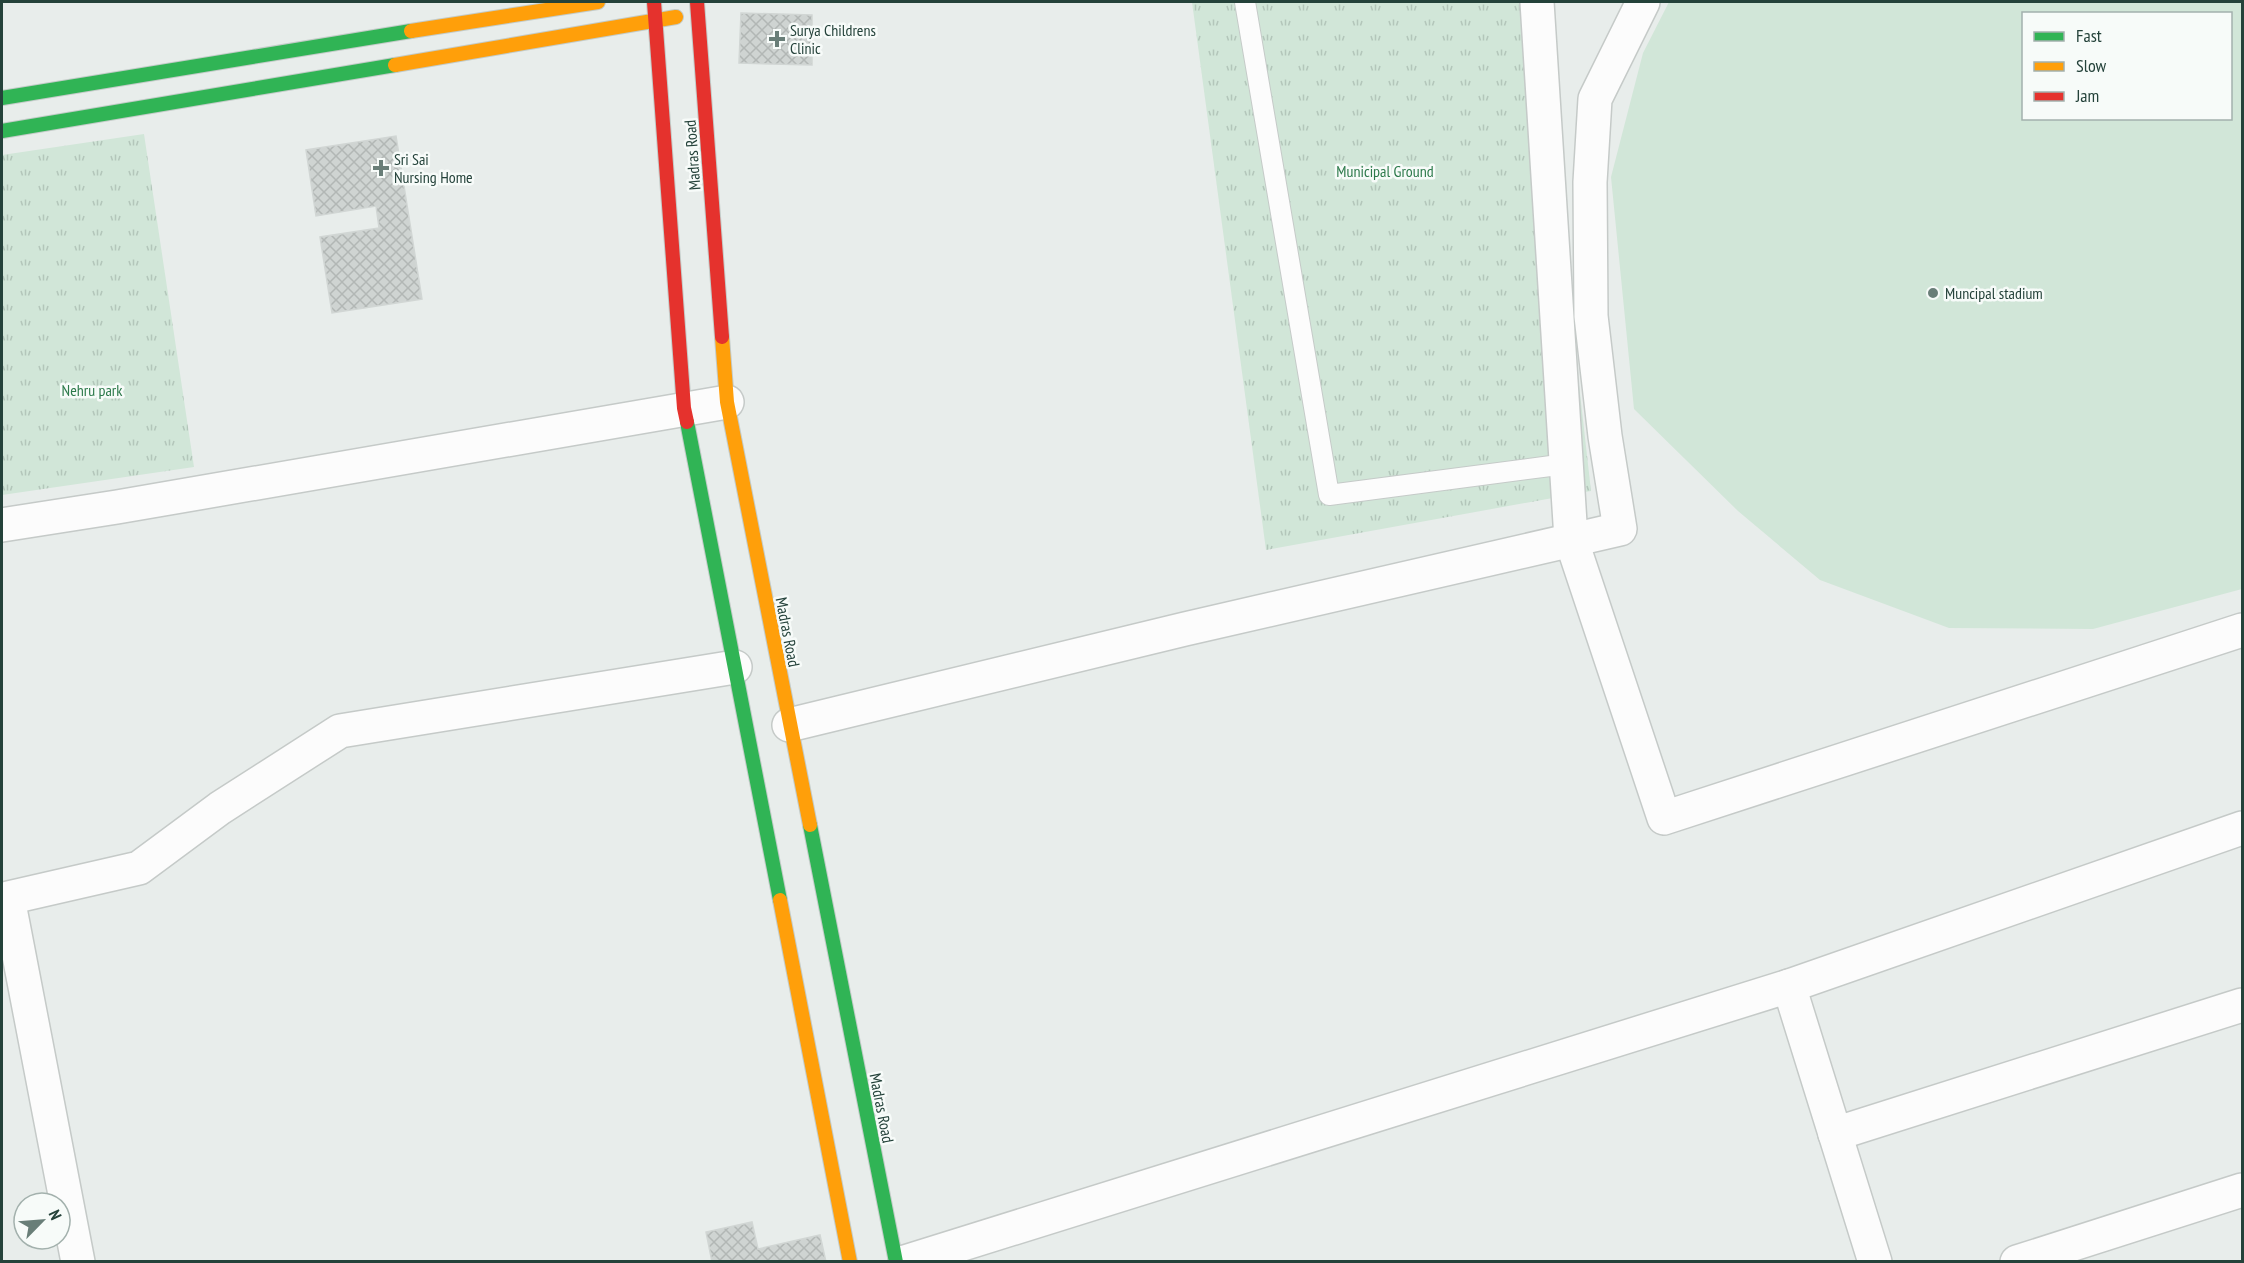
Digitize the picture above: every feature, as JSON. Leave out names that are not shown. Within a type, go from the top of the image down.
[{"type":"main road","points":[[2,98],[306,47],[598,2]]},
{"type":"main road","points":[[654,2],[684,408],[850,1262]]},
{"type":"main road","points":[[2,131],[654,21],[698,8]]},
{"type":"main road","name":"Madras Road","points":[[698,8],[727,402],[896,1262]]},
{"type":"street","points":[[1537,2],[1571,539],[1664,818],[2242,630]]},
{"type":"street","points":[[789,724],[1185,629],[1620,529],[1605,436],[1591,316],[1591,170],[1594,99],[1643,2]]},
{"type":"street","points":[[2,525],[727,402]]},
{"type":"street","points":[[78,1262],[8,898],[139,868],[220,808],[340,731],[735,667]]},
{"type":"street","points":[[904,1262],[1789,986],[2242,828]]},
{"type":"street","points":[[1789,986],[1875,1262]]},
{"type":"street","points":[[1835,1134],[2242,1005]]},
{"type":"street","points":[[2018,1262],[2242,1190]]},
{"type":"lane","points":[[1245,2],[1329,495],[1566,464]]},
{"type":"green space","name":"Municipal Ground","points":[[1192,2],[1536,2],[1591,491],[1266,550]]},
{"type":"green space","name":"Muncipal stadium","points":[[1669,2],[2242,2],[2242,589],[2093,629],[1949,628],[1820,580],[1738,511],[1634,409],[1611,177],[1643,53]]},
{"type":"green space","name":"Nehru park","points":[[144,134],[194,467],[2,495],[2,155]]},
{"type":"building","points":[[741,13],[812,15],[812,65],[739,63]]},
{"type":"building","points":[[396,136],[422,299],[332,313],[320,237],[379,228],[376,206],[316,216],[306,150]]},
{"type":"building","points":[[752,1222],[758,1249],[820,1235],[826,1262],[712,1262],[706,1232]]},
{"type":"traffic: fast","points":[[2,98],[411,31]]},
{"type":"traffic: fast","points":[[2,131],[395,65]]},
{"type":"traffic: fast","points":[[687,422],[780,900]]},
{"type":"traffic: fast","points":[[810,825],[896,1262]]},
{"type":"traffic: slow","points":[[411,31],[598,2]]},
{"type":"traffic: slow","points":[[395,65],[676,17]]},
{"type":"traffic: slow","points":[[722,337],[727,402],[810,825]]},
{"type":"traffic: slow","points":[[780,900],[850,1262]]},
{"type":"traffic: jam","points":[[654,2],[684,408],[687,422]]},
{"type":"traffic: jam","points":[[697,2],[722,337]]},
{"type":"place","name":"Surya Childrens Clinic","points":[[777,39]]},
{"type":"place","name":"Sri Sai Nursing Home","points":[[381,168]]},
{"type":"place","name":"Muncipal stadium","points":[[1933,293]]}]
